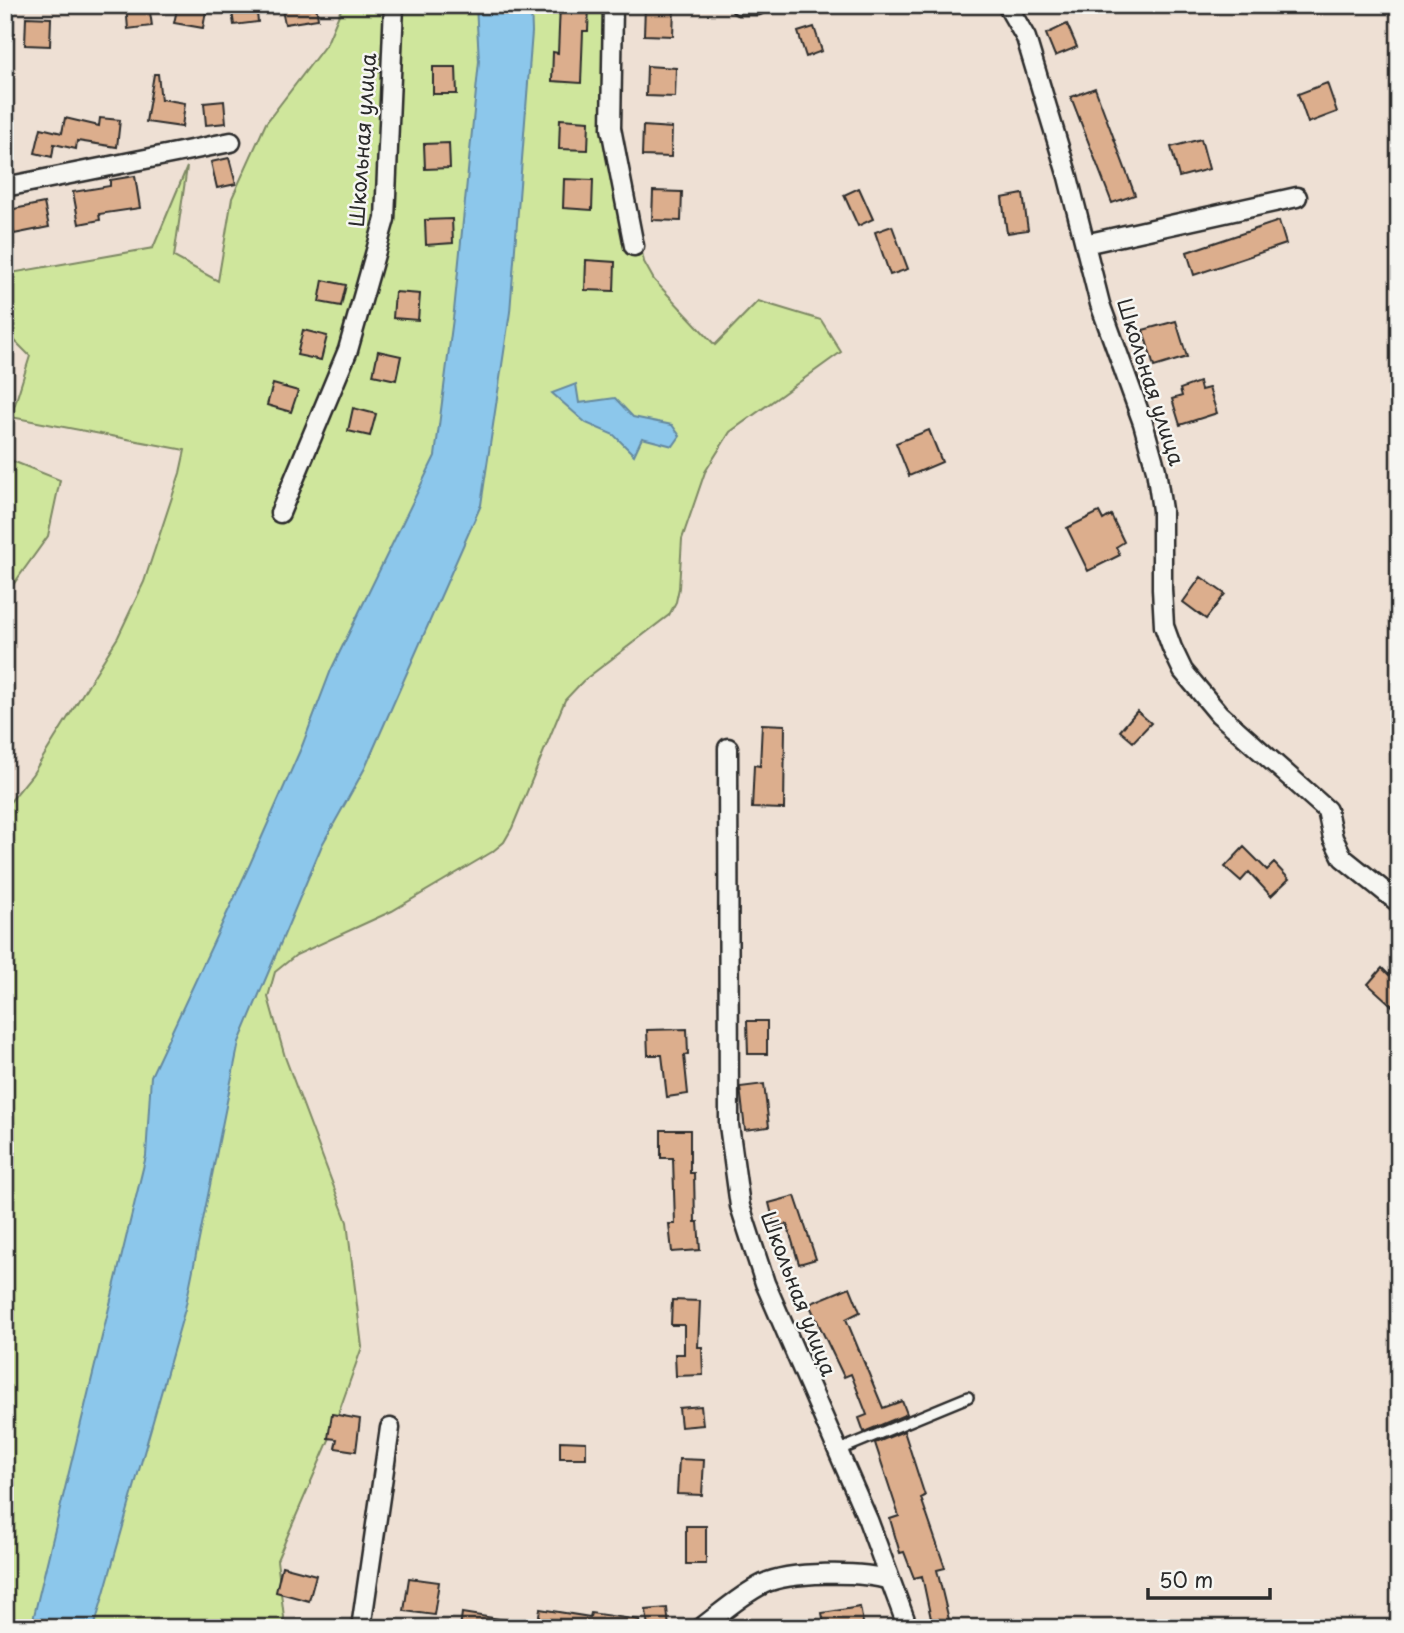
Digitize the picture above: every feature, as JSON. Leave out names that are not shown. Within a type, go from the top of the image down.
[{"type":"street","name":"Школьная улица","points":[[280,513],[348,350],[385,219],[394,5]]},
{"type":"street","points":[[613,5],[611,128],[634,246]]},
{"type":"street","points":[[740,5],[757,5]]},
{"type":"street","name":"Школьная улица","points":[[1007,5],[1026,38],[1068,177],[1100,304],[1143,422],[1156,470],[1162,510],[1164,626],[1172,648],[1183,671],[1219,714],[1327,810],[1333,838],[1343,858],[1399,903]]},
{"type":"street","points":[[5,187],[231,142]]},
{"type":"street","points":[[1085,244],[1297,197]]},
{"type":"street","name":"Школьная улица","points":[[728,748],[729,1125],[740,1206],[765,1283],[837,1451],[908,1628]]},
{"type":"street","points":[[361,1628],[390,1428]]},
{"type":"street","points":[[701,1628],[764,1583],[803,1575],[876,1575],[890,1580]]},
{"type":"lane","points":[[837,1451],[968,1398]]},
{"type":"green space","points":[[343,5],[607,5],[624,167],[644,262],[654,280],[715,345],[758,301],[821,320],[841,352],[730,432],[705,472],[682,539],[679,588],[669,615],[583,681],[565,700],[504,842],[492,852],[392,911],[296,955],[275,972],[268,997],[285,1057],[347,1222],[362,1347],[329,1440],[277,1560],[283,1628],[5,1628],[5,808],[32,775],[118,637],[144,582],[185,450],[11,417],[30,356],[5,331],[5,274],[153,248],[187,167],[174,257],[218,281],[232,198],[266,123],[327,43]]},
{"type":"green space","points":[[5,458],[60,480],[48,536],[5,596],[5,552],[12,545],[5,535]]},
{"type":"water","points":[[476,5],[531,5],[532,32],[510,312],[481,505],[365,768],[322,845],[239,1042],[185,1309],[94,1628],[31,1628],[146,1156],[151,1076],[250,864],[302,746],[331,670],[435,456],[454,311],[479,61]]},
{"type":"water","points":[[576,384],[579,403],[615,398],[633,417],[672,425],[680,436],[673,446],[642,438],[634,455],[614,435],[586,423],[552,393]]},
{"type":"building","points":[[126,5],[149,5],[152,26],[128,29]]},
{"type":"building","points":[[178,5],[207,5],[203,28],[174,23]]},
{"type":"building","points":[[231,5],[256,5],[258,22],[234,25]]},
{"type":"building","points":[[281,5],[316,5],[318,19],[285,24]]},
{"type":"building","points":[[560,5],[589,5],[588,31],[583,31],[581,83],[552,81],[553,52],[558,53]]},
{"type":"building","points":[[645,6],[674,7],[673,36],[644,35]]},
{"type":"building","points":[[26,17],[51,18],[50,46],[25,45]]},
{"type":"building","points":[[1067,24],[1077,47],[1055,56],[1046,34]]},
{"type":"building","points":[[814,27],[822,51],[806,57],[798,32]]},
{"type":"building","points":[[647,66],[676,68],[675,97],[646,96]]},
{"type":"building","points":[[433,67],[456,67],[457,94],[433,94]]},
{"type":"building","points":[[154,74],[158,74],[161,101],[185,103],[182,127],[146,122]]},
{"type":"building","points":[[1327,83],[1337,112],[1308,123],[1298,94]]},
{"type":"building","points":[[1095,88],[1135,195],[1112,203],[1071,97]]},
{"type":"building","points":[[224,101],[226,123],[206,125],[204,103]]},
{"type":"building","points":[[65,118],[99,126],[100,118],[120,120],[117,147],[77,141],[76,149],[54,144],[52,157],[35,153],[41,128],[62,133]]},
{"type":"building","points":[[560,119],[589,121],[588,150],[559,149]]},
{"type":"building","points":[[643,126],[672,128],[671,157],[642,156]]},
{"type":"building","points":[[1201,139],[1209,169],[1179,177],[1171,147]]},
{"type":"building","points":[[449,143],[450,168],[425,169],[424,144]]},
{"type":"building","points":[[229,158],[236,184],[217,188],[211,162]]},
{"type":"building","points":[[135,176],[140,208],[99,214],[100,220],[79,224],[73,192],[110,186],[110,180]]},
{"type":"building","points":[[564,179],[593,180],[592,210],[563,208]]},
{"type":"building","points":[[859,188],[873,219],[858,226],[844,195]]},
{"type":"building","points":[[653,191],[682,192],[681,221],[652,220]]},
{"type":"building","points":[[1023,194],[1028,230],[1007,233],[1002,198]]},
{"type":"building","points":[[44,203],[49,227],[14,234],[9,210]]},
{"type":"building","points":[[452,219],[453,243],[426,245],[425,220]]},
{"type":"building","points":[[1279,221],[1286,244],[1194,275],[1187,252]]},
{"type":"building","points":[[892,226],[908,269],[890,275],[875,232]]},
{"type":"building","points":[[586,260],[615,262],[614,291],[585,290]]},
{"type":"building","points":[[323,280],[346,285],[341,306],[319,302]]},
{"type":"building","points":[[395,292],[420,294],[418,320],[393,318]]},
{"type":"building","points":[[1176,321],[1187,357],[1154,367],[1143,330]]},
{"type":"building","points":[[303,330],[327,336],[321,360],[297,355]]},
{"type":"building","points":[[378,351],[401,356],[396,380],[373,375]]},
{"type":"building","points":[[1199,382],[1201,390],[1209,388],[1217,413],[1180,425],[1172,399],[1182,396],[1180,389]]},
{"type":"building","points":[[273,384],[298,391],[291,412],[267,405]]},
{"type":"building","points":[[353,408],[376,414],[370,436],[348,431]]},
{"type":"building","points":[[929,430],[942,462],[909,476],[896,443]]},
{"type":"building","points":[[1099,512],[1103,520],[1111,515],[1124,542],[1116,547],[1120,555],[1088,571],[1067,528]]},
{"type":"building","points":[[1201,577],[1225,594],[1206,619],[1183,602]]},
{"type":"building","points":[[1137,711],[1151,723],[1133,742],[1120,731]]},
{"type":"building","points":[[762,724],[785,725],[784,809],[752,808],[754,765],[760,766]]},
{"type":"building","points":[[1244,847],[1267,870],[1274,863],[1289,879],[1271,896],[1249,872],[1241,881],[1225,867]]},
{"type":"building","points":[[1399,964],[1399,1012],[1368,984],[1382,968],[1389,975]]},
{"type":"building","points":[[747,1021],[767,1021],[767,1054],[748,1054]]},
{"type":"building","points":[[687,1029],[688,1054],[684,1055],[688,1094],[667,1097],[662,1055],[648,1055],[647,1030]]},
{"type":"building","points":[[764,1084],[769,1127],[745,1130],[740,1087]]},
{"type":"building","points":[[661,1130],[690,1130],[690,1173],[694,1173],[695,1222],[698,1222],[700,1250],[672,1252],[669,1224],[675,1224],[673,1158],[661,1158]]},
{"type":"building","points":[[795,1196],[816,1259],[799,1264],[787,1224],[775,1227],[769,1203]]},
{"type":"building","points":[[850,1287],[860,1312],[846,1319],[883,1408],[902,1401],[907,1414],[864,1432],[859,1418],[867,1415],[851,1374],[844,1377],[809,1304]]},
{"type":"building","points":[[672,1300],[700,1301],[698,1347],[702,1347],[703,1375],[676,1376],[675,1354],[684,1354],[684,1325],[671,1325]]},
{"type":"building","points":[[701,1406],[703,1425],[681,1427],[679,1408]]},
{"type":"building","points":[[332,1414],[360,1419],[356,1451],[335,1448],[337,1439],[328,1438]]},
{"type":"building","points":[[904,1431],[925,1496],[921,1498],[945,1568],[937,1570],[951,1628],[933,1628],[922,1576],[914,1578],[904,1552],[900,1553],[890,1519],[899,1516],[875,1443]]},
{"type":"building","points":[[560,1441],[586,1442],[586,1458],[560,1458]]},
{"type":"building","points":[[679,1459],[704,1460],[702,1495],[677,1494]]},
{"type":"building","points":[[686,1526],[706,1526],[706,1564],[686,1564]]},
{"type":"building","points":[[282,1566],[316,1575],[309,1601],[276,1592]]},
{"type":"building","points":[[409,1578],[439,1582],[434,1615],[404,1611]]},
{"type":"building","points":[[860,1607],[864,1628],[825,1628],[822,1613]]},
{"type":"building","points":[[667,1608],[669,1628],[648,1628],[646,1610]]},
{"type":"building","points":[[540,1609],[590,1617],[591,1613],[640,1620],[639,1628],[537,1628]]},
{"type":"building","points":[[462,1613],[506,1620],[505,1628],[460,1628]]}]
